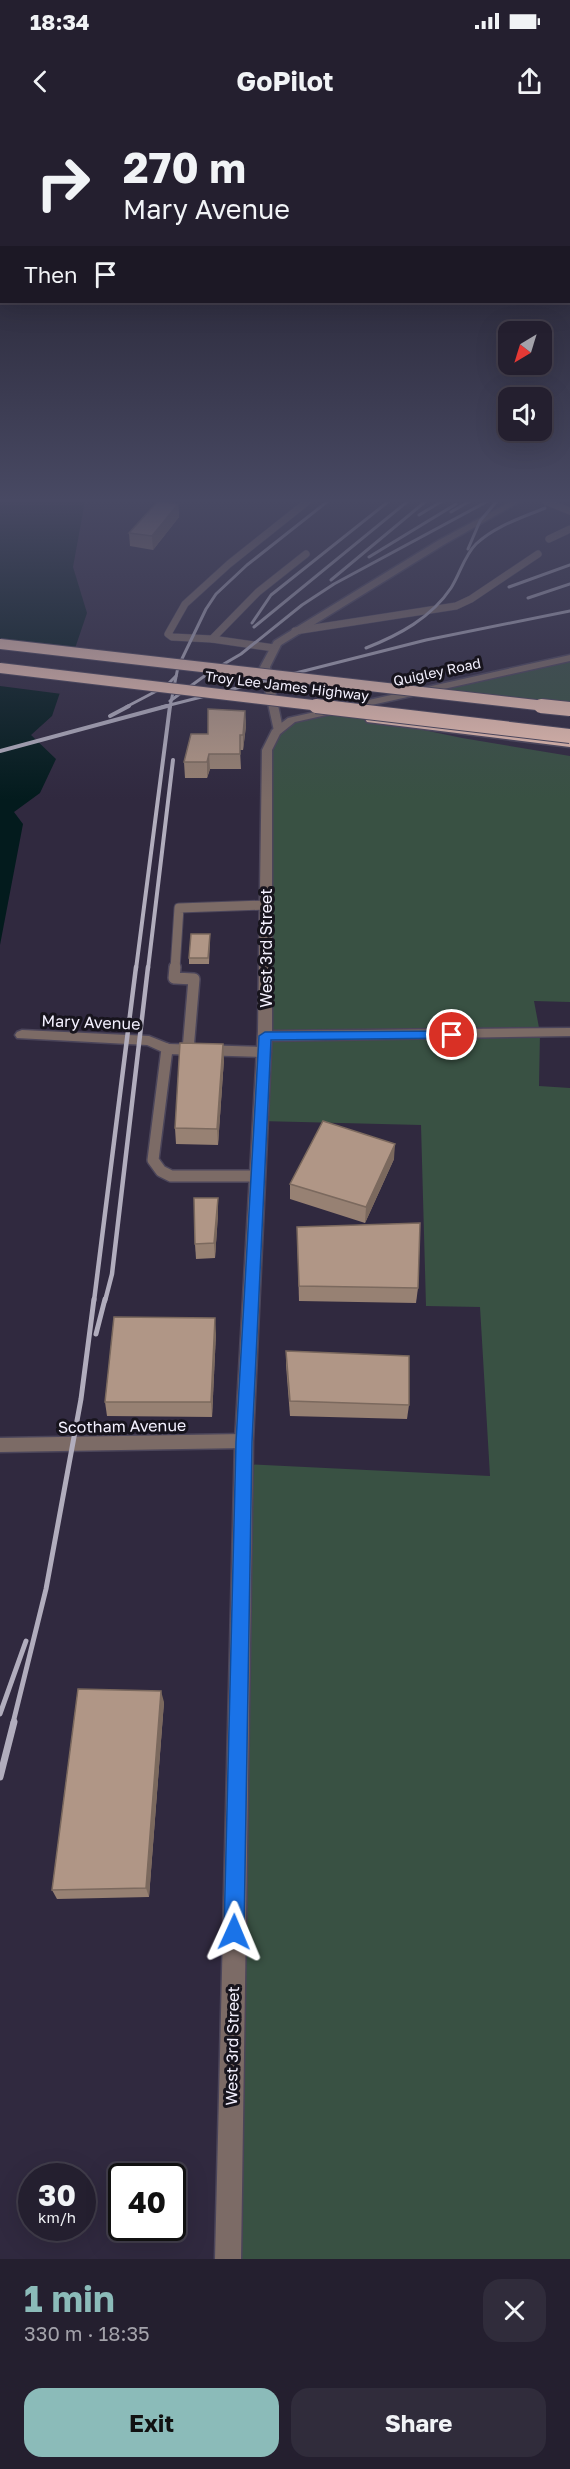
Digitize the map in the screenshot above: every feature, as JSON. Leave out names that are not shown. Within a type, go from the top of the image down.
[{"type":"highway","name":"Troy Lee James Highway","points":[[0,644],[570,710]]},
{"type":"highway","name":"Troy Lee James Highway","points":[[0,668],[326,705],[570,736]]},
{"type":"highway","points":[[326,705],[371,719],[570,743]]},
{"type":"street","points":[[278,729],[265,668],[274,648],[295,632],[346,601]]},
{"type":"street","name":"Quigley Road","points":[[278,729],[292,720],[311,714],[570,658]]},
{"type":"street","name":"West 3rd Street","points":[[228,2259],[244,1442],[264,1044],[267,750],[272,736],[278,729]]},
{"type":"street","name":"Mary Avenue","points":[[22,1035],[149,1041],[167,1049],[188,1050],[264,1044],[570,1032]]},
{"type":"lane","points":[[188,601],[168,634],[172,637],[238,640],[274,648]]},
{"type":"lane","points":[[212,639],[249,601]]},
{"type":"lane","points":[[295,632],[456,606],[467,601]]},
{"type":"lane","points":[[188,1050],[194,979],[174,978],[179,908],[266,906]]},
{"type":"lane","points":[[167,1049],[153,1160],[161,1171],[171,1176],[257,1176]]},
{"type":"lane","name":"Scotham Avenue","points":[[0,1445],[244,1442]]},
{"type":"shaded area","points":[[0,601],[83,601],[87,613],[52,716],[31,735],[56,759],[40,793],[14,812],[23,824],[0,945]]},
{"type":"shaded area","points":[[570,658],[570,704],[421,690]]},
{"type":"shaded area","points":[[342,713],[462,738],[570,756],[570,1002],[534,1001],[540,1033],[539,1086],[570,1088],[570,2259],[228,2259],[243,1464],[490,1476],[480,1307],[426,1306],[421,1125],[260,1121],[267,750],[278,729],[311,714]]},
{"type":"pier","points":[[0,640],[78,649],[62,694],[0,686]]},
{"type":"building","points":[[208,709],[245,711],[243,735],[240,735],[240,754],[209,754],[207,762],[184,762],[191,734],[208,734]]},
{"type":"building","points":[[191,934],[210,934],[208,958],[189,958]]},
{"type":"building","points":[[180,1043],[223,1044],[217,1129],[175,1128]]},
{"type":"building","points":[[323,1121],[395,1144],[366,1207],[290,1184]]},
{"type":"building","points":[[194,1198],[218,1198],[214,1243],[195,1244]]},
{"type":"building","points":[[420,1223],[418,1288],[299,1286],[297,1227]]},
{"type":"building","points":[[114,1317],[215,1318],[211,1402],[105,1402]]},
{"type":"building","points":[[286,1351],[409,1356],[409,1405],[290,1401]]},
{"type":"building","points":[[78,1689],[161,1691],[146,1888],[52,1890]]},
{"type":"railway","points":[[171,700],[178,667],[211,601]]},
{"type":"railway","points":[[252,623],[267,601]]},
{"type":"railway","points":[[254,627],[286,601]]},
{"type":"railway","points":[[171,700],[210,672],[241,654],[308,601]]},
{"type":"railway","points":[[366,648],[402,631],[424,617],[441,601]]},
{"type":"railway","points":[[170,705],[426,640],[570,611]]},
{"type":"railway","points":[[126,707],[166,686],[176,676]]},
{"type":"railway","points":[[170,705],[171,700]]},
{"type":"railway","points":[[162,707],[170,705]]},
{"type":"railway","points":[[110,716],[129,706]]},
{"type":"railway","points":[[0,751],[167,706]]},
{"type":"railway","points":[[136,969],[170,706]]},
{"type":"railway","points":[[148,969],[173,760]]},
{"type":"railway","points":[[94,1301],[136,967]]},
{"type":"railway","points":[[105,1301],[112,1274],[148,967]]},
{"type":"railway","points":[[13,1723],[46,1589],[81,1399],[94,1299]]},
{"type":"railway","points":[[96,1334],[105,1299]]},
{"type":"railway","points":[[0,1714],[26,1641]]},
{"type":"railway","points":[[0,1777],[14,1722]]},
{"type":"route","points":[[234,1932],[244,1442],[265,1036],[452,1035]]}]
